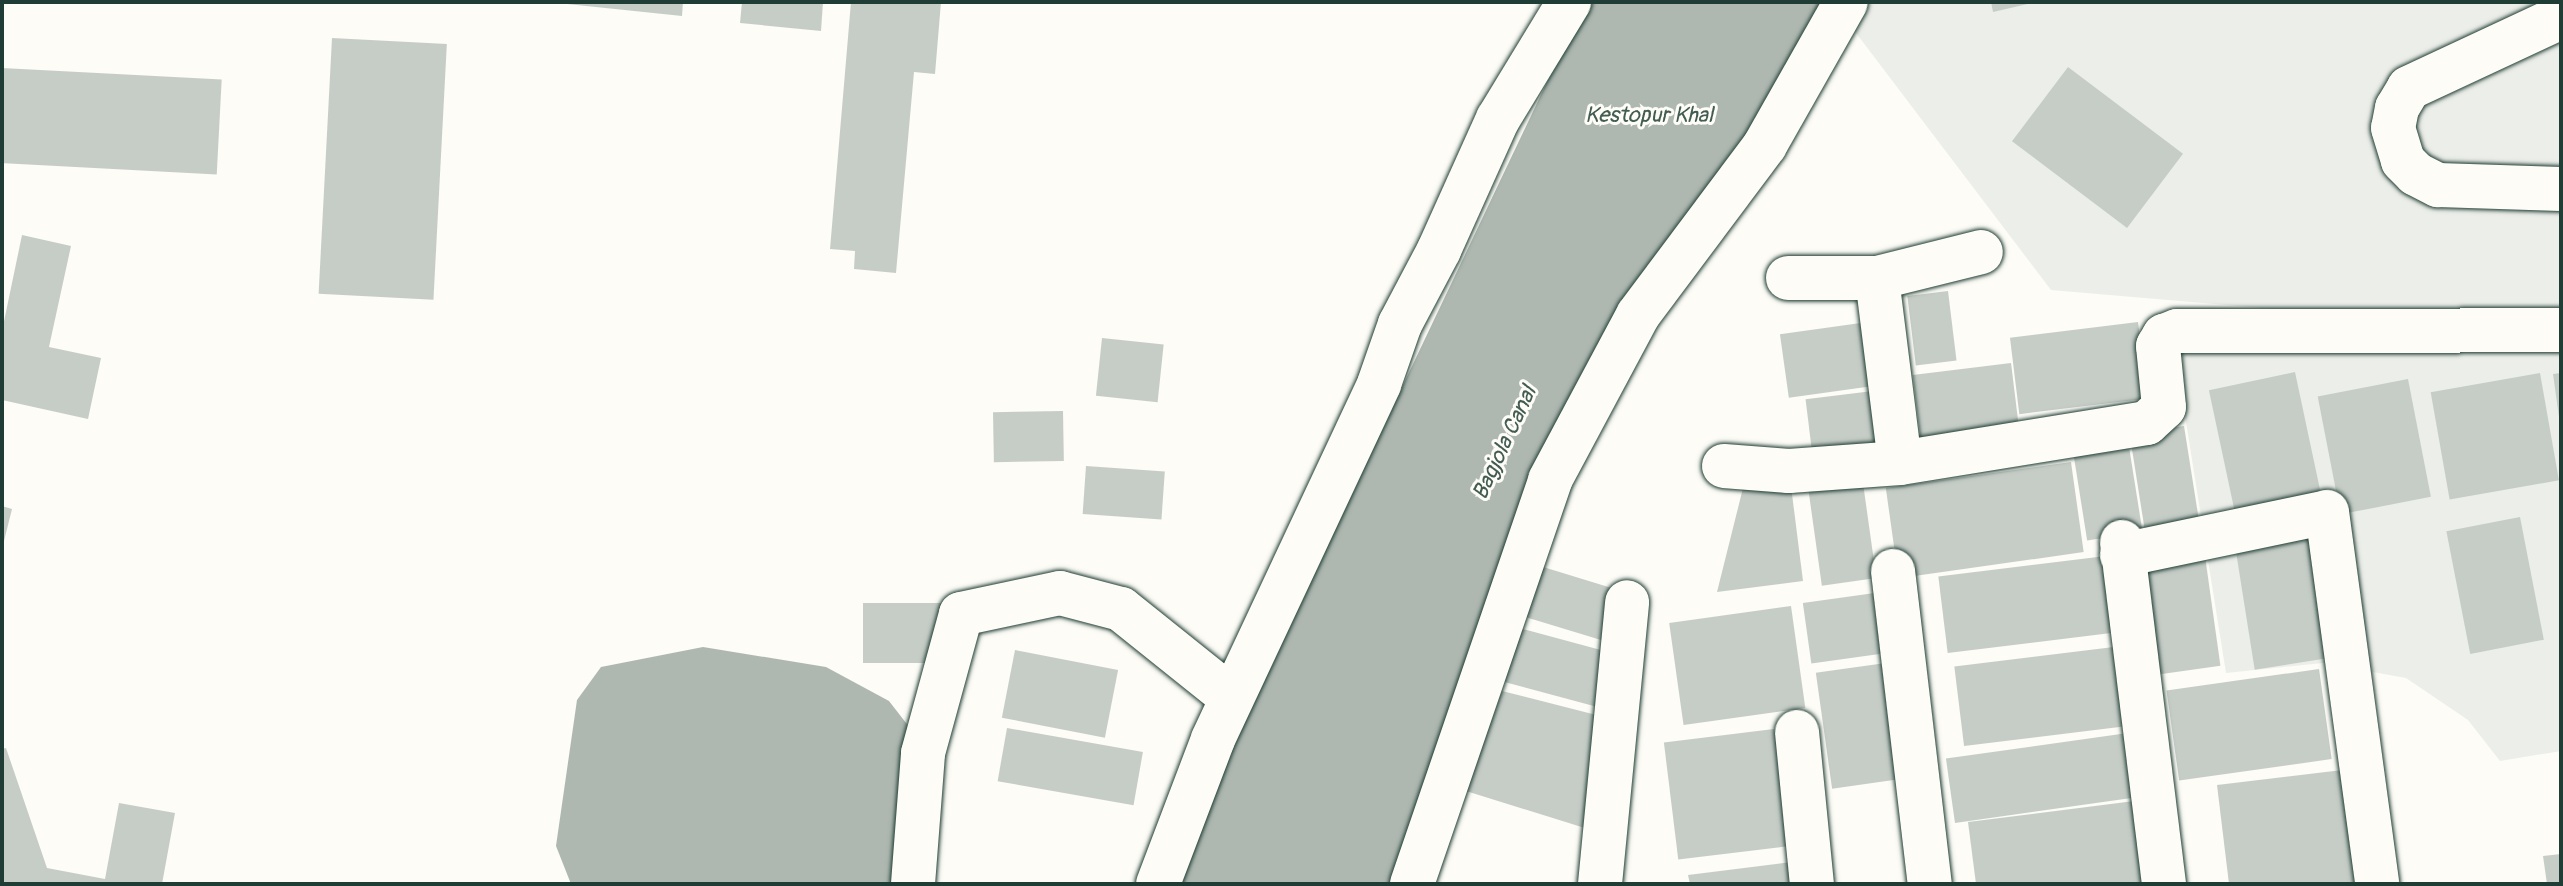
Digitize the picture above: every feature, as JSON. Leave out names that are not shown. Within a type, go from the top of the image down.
[{"type":"street","points":[[1158,884],[1213,739],[1379,384],[1400,324],[1439,250],[1498,119],[1569,2]]},
{"type":"street","points":[[1412,884],[1550,480],[1638,315],[1765,145],[1846,2]]},
{"type":"street","points":[[2561,17],[2409,88],[2397,108],[2393,128],[2403,161],[2416,174],[2438,185],[2561,189]]},
{"type":"street","points":[[1788,278],[1877,278],[1981,252]]},
{"type":"street","points":[[1877,278],[1900,463]]},
{"type":"street","points":[[1724,466],[1789,471],[1900,463],[2147,423],[2164,407],[2158,346],[2164,336],[2177,331],[2561,330]]},
{"type":"street","points":[[2164,884],[2122,548],[2327,512],[2377,884]]},
{"type":"street","points":[[1893,571],[1930,884]]},
{"type":"street","points":[[913,884],[923,753],[961,614],[1060,593],[1121,609],[1232,698]]},
{"type":"street","points":[[1600,884],[1627,602]]},
{"type":"street","points":[[1797,732],[1812,884]]},
{"type":"shaded area","points":[[1870,2],[2561,2],[2561,308],[2297,311],[2051,290],[1853,29]]},
{"type":"shaded area","points":[[2561,339],[2561,751],[2500,761],[2468,720],[2406,678],[2323,663],[2226,673],[2173,340]]},
{"type":"water","name":"Kestopur Khal","points":[[1585,2],[1848,2],[1571,428],[1402,884],[1166,884]]},
{"type":"water","points":[[703,647],[826,667],[889,701],[934,759],[915,884],[571,884],[556,846],[577,700],[601,667]]},
{"type":"building","points":[[548,2],[683,2],[682,16]]},
{"type":"building","points":[[742,2],[823,2],[821,31],[740,23]]},
{"type":"building","points":[[851,2],[941,2],[935,74],[914,72],[896,273],[854,269],[855,251],[830,249]]},
{"type":"building","points":[[1991,2],[2032,2],[2032,3],[1993,12]]},
{"type":"building","points":[[332,38],[447,44],[433,300],[319,294]]},
{"type":"building","points":[[2068,67],[2183,154],[2127,228],[2012,141]]},
{"type":"building","points":[[2,68],[222,80],[217,174],[2,163]]},
{"type":"building","points":[[22,235],[71,246],[49,347],[101,358],[88,419],[2,400],[2,331]]},
{"type":"building","points":[[1948,291],[1957,360],[1916,365],[1907,296]]},
{"type":"building","points":[[1875,321],[1884,384],[1789,398],[1780,334]]},
{"type":"building","points":[[2138,322],[2147,398],[2019,414],[2010,338]]},
{"type":"building","points":[[1102,338],[1164,344],[1158,402],[1096,396]]},
{"type":"building","points":[[2011,363],[2019,427],[1921,439],[1913,375]]},
{"type":"building","points":[[2295,372],[2324,507],[2238,525],[2209,390]]},
{"type":"building","points":[[2540,373],[2559,480],[2450,500],[2431,392]]},
{"type":"building","points":[[2561,373],[2561,417],[2559,417],[2553,374]]},
{"type":"building","points":[[2408,379],[2431,497],[2341,514],[2318,397]]},
{"type":"building","points":[[1881,390],[1888,451],[1813,460],[1806,399]]},
{"type":"building","points":[[1063,411],[1064,461],[994,462],[993,412]]},
{"type":"building","points":[[2184,426],[2201,533],[2147,541],[2130,435]]},
{"type":"building","points":[[2127,434],[2142,532],[2087,541],[2072,443]]},
{"type":"building","points":[[2071,462],[2084,552],[1898,578],[1886,488]]},
{"type":"building","points":[[1086,466],[1165,472],[1161,519],[1083,514]]},
{"type":"building","points":[[1862,476],[1876,578],[1822,586],[1808,484]]},
{"type":"building","points":[[1790,478],[1803,581],[1717,592],[1744,484]]},
{"type":"building","points":[[2,506],[12,509],[3,545],[2,545]]},
{"type":"building","points":[[2520,517],[2544,640],[2470,654],[2446,531]]},
{"type":"building","points":[[2319,526],[2340,656],[2255,670],[2234,539]]},
{"type":"building","points":[[2204,549],[2220,666],[2144,677],[2128,560]]},
{"type":"building","points":[[2114,555],[2123,631],[1948,653],[1938,577]]},
{"type":"building","points":[[1540,566],[1622,591],[1607,642],[1525,617]]},
{"type":"building","points":[[1889,591],[1897,651],[1811,664],[1803,603]]},
{"type":"building","points":[[863,603],[941,603],[941,663],[863,663]]},
{"type":"building","points":[[1791,606],[1805,708],[1684,725],[1669,623]]},
{"type":"building","points":[[1519,628],[1617,654],[1602,708],[1505,682]]},
{"type":"building","points":[[2130,645],[2140,724],[1964,746],[1954,667]]},
{"type":"building","points":[[1015,650],[1118,670],[1105,738],[1002,718]]},
{"type":"building","points":[[1900,661],[1916,777],[1832,789],[1816,673]]},
{"type":"building","points":[[2319,669],[2332,759],[2179,781],[2166,690]]},
{"type":"building","points":[[1502,691],[1612,719],[1588,829],[1466,791]]},
{"type":"building","points":[[1007,728],[1143,752],[1134,805],[998,781]]},
{"type":"building","points":[[1782,728],[1796,845],[1678,860],[1664,743]]},
{"type":"building","points":[[2142,731],[2151,795],[1955,823],[1946,759]]},
{"type":"building","points":[[6,748],[47,868],[105,879],[119,803],[175,813],[162,884],[2,884],[2,749]]},
{"type":"building","points":[[2359,768],[2373,884],[2229,884],[2217,785]]},
{"type":"building","points":[[2150,799],[2161,880],[2129,884],[1976,884],[1968,822]]},
{"type":"building","points":[[2561,854],[2561,884],[2547,884],[2543,856]]},
{"type":"building","points":[[1791,862],[1794,884],[1690,884],[1688,875]]},
{"type":"water label","name":"Bagjola Canal","points":[[1505,443]]}]
